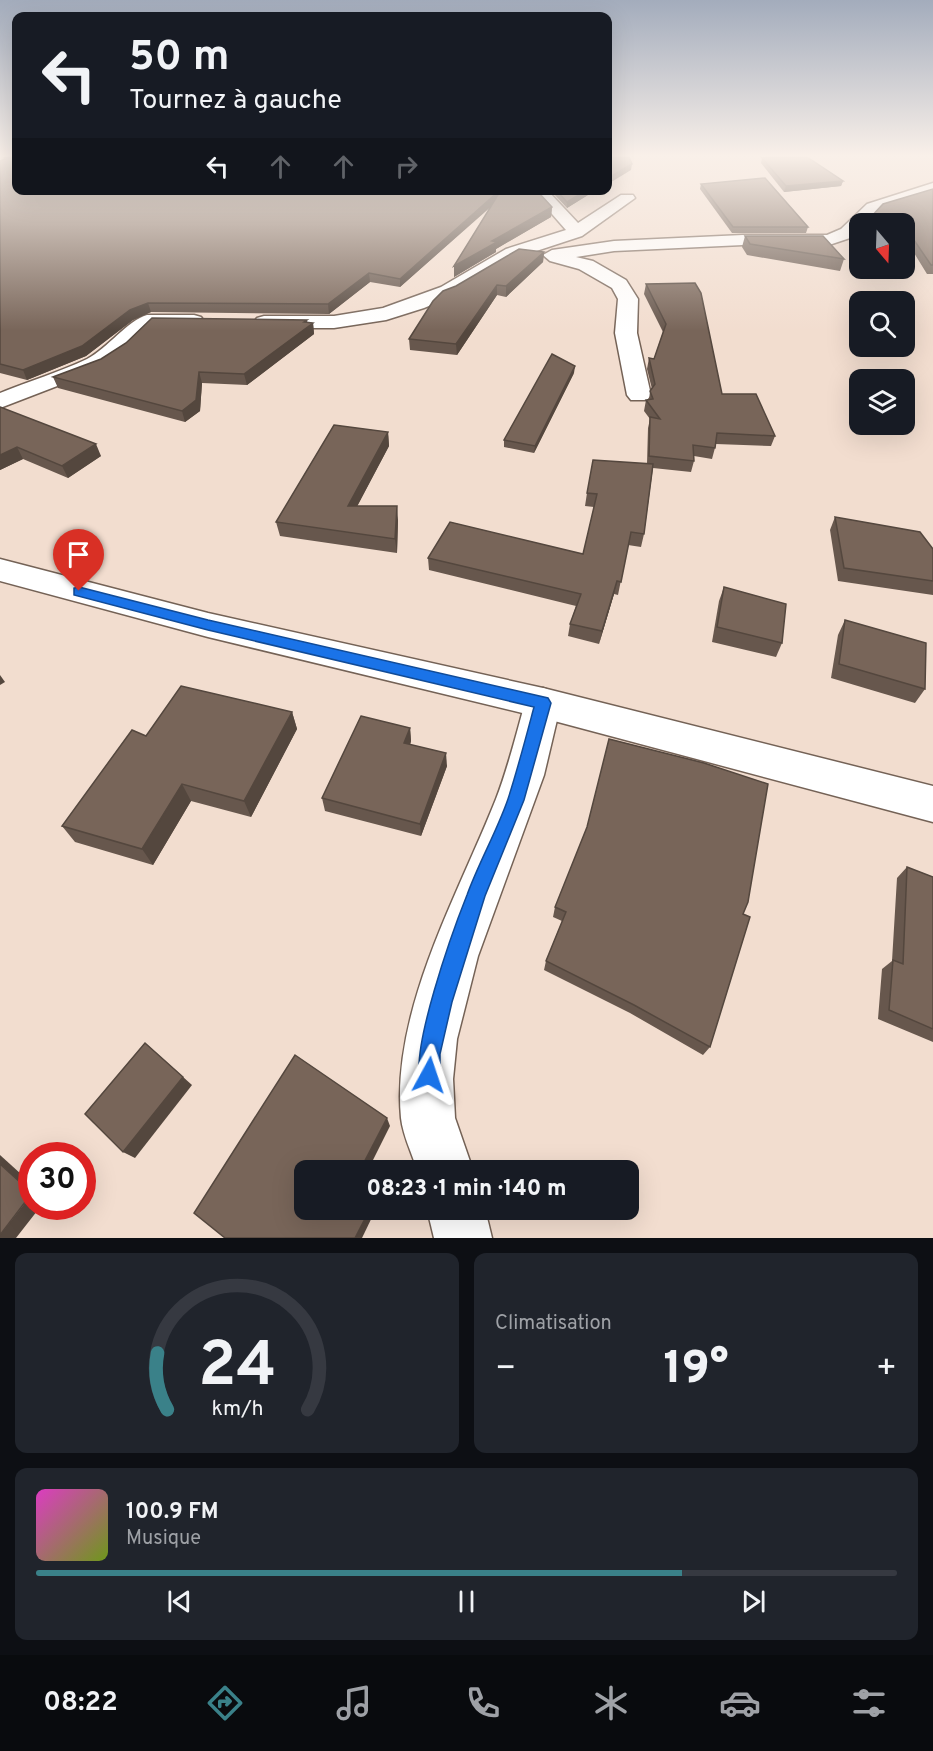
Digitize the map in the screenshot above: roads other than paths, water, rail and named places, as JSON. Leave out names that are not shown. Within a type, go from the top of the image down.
[{"type":"street","points":[[563,215],[576,232]]},
{"type":"street","points":[[246,322],[334,322],[386,314],[448,291],[512,253],[576,232],[602,215]]},
{"type":"street","points":[[512,253],[552,255],[615,246],[742,240],[830,240],[847,233],[865,215]]},
{"type":"street","points":[[552,255],[586,265],[619,284],[628,299],[626,333],[639,395]]},
{"type":"street","points":[[0,401],[96,363],[120,348],[147,321],[214,322]]},
{"type":"street","points":[[0,570],[208,625],[543,703],[933,804]]},
{"type":"street","points":[[442,1160],[428,1118],[429,1054],[442,1002],[476,896],[516,800],[543,703]]},
{"type":"street","points":[[459,1220],[463,1238]]}]
